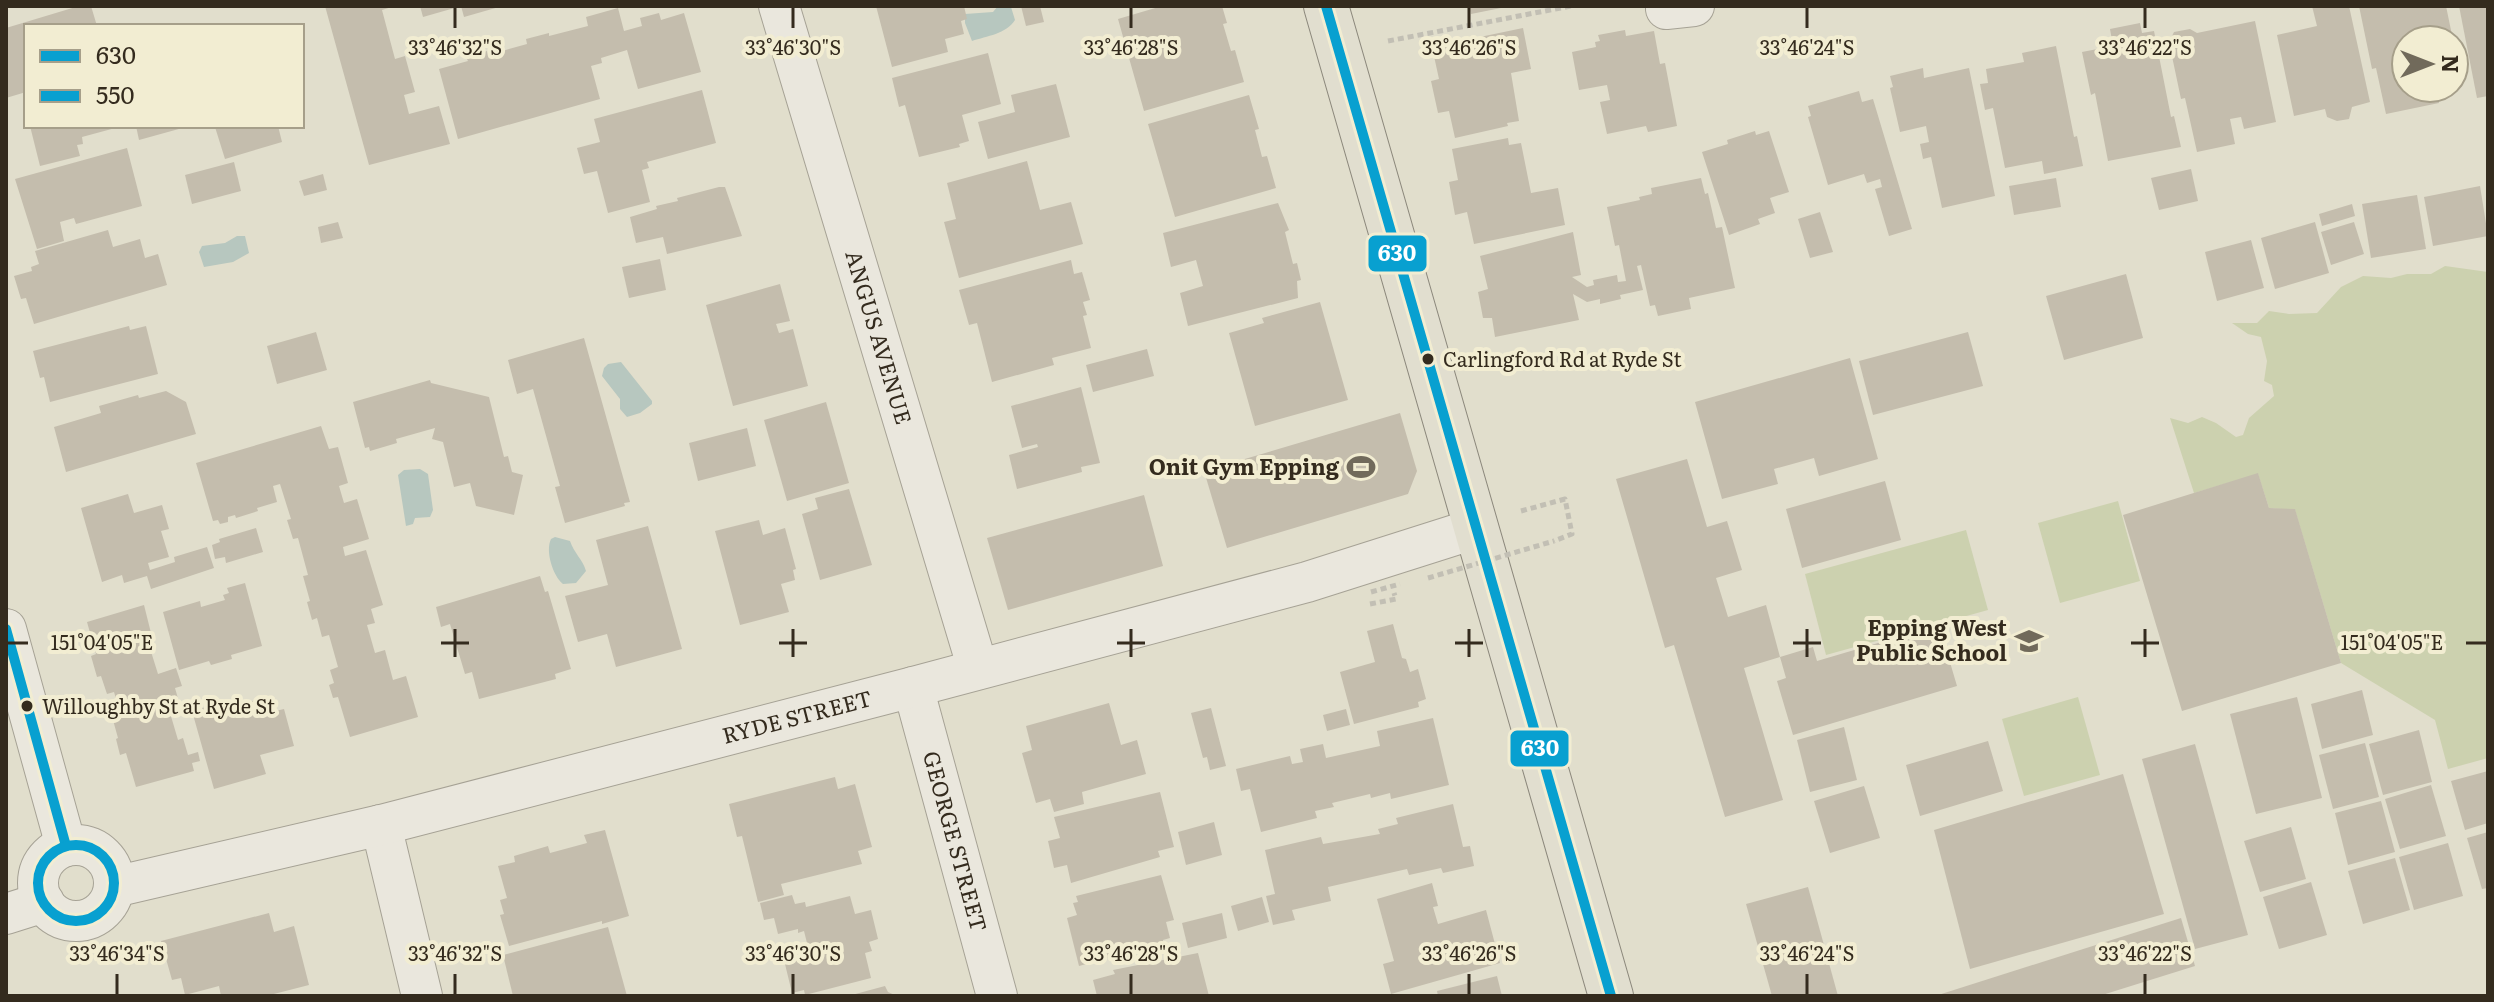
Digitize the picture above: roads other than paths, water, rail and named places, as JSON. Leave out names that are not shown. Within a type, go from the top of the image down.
[{"type":"main road","points":[[1326,6],[1611,996]]},
{"type":"street","name":"ANGUS AVENUE","points":[[779,6],[978,669]]},
{"type":"street","name":"RYDE STREET","points":[[114,887],[381,825],[913,687],[1307,582],[1477,528]]},
{"type":"street","points":[[6,629],[66,846]]},
{"type":"street","name":"GEORGE STREET","points":[[913,687],[997,996]]},
{"type":"street","points":[[381,825],[422,996]]},
{"type":"street","points":[[66,846],[91,847],[102,854],[114,875],[111,899],[104,908],[84,920],[61,917],[51,911],[44,902],[38,880],[41,869],[56,850],[66,846]]},
{"type":"street","points":[[6,914],[44,902]]},
{"type":"place","name":"Carlingford Rd at Ryde St","points":[[1428,359]]},
{"type":"place","name":"Onit Gym Epping","points":[[1361,467]]},
{"type":"place","name":"Epping West Public School","points":[[2029,641]]},
{"type":"place","name":"Willoughby St at Ryde St","points":[[27,706]]}]
